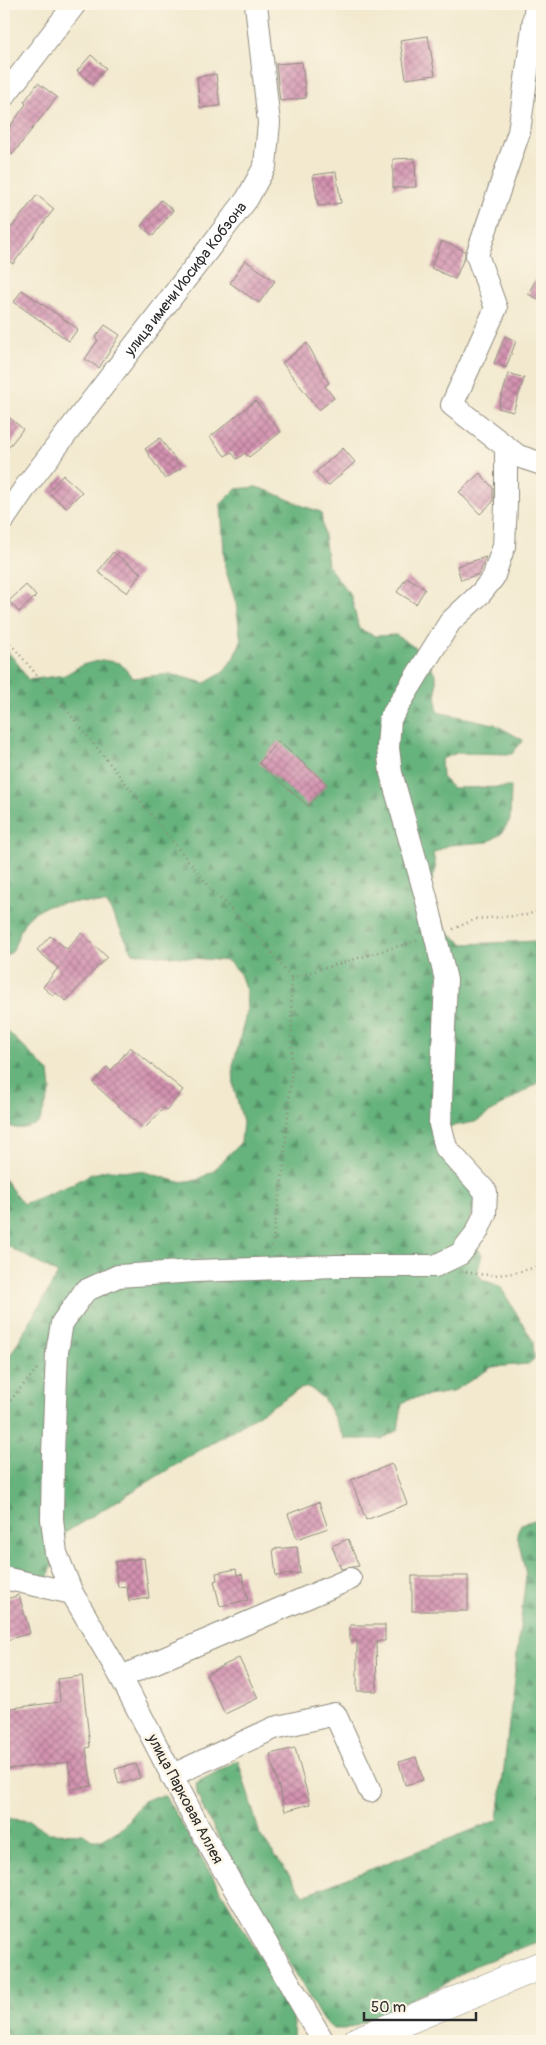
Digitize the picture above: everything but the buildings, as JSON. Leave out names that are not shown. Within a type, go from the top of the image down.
[{"type":"main road","points":[[357,2041],[542,1965]]},
{"type":"street","points":[[4,96],[74,4]]},
{"type":"street","name":"улица имени Иосифа Кобзона","points":[[4,519],[27,485],[247,199],[265,166],[269,123],[256,4]]},
{"type":"street","points":[[536,4],[519,132],[476,255],[496,308],[452,405],[518,456],[542,464]]},
{"type":"street","points":[[436,1266],[460,1254],[477,1232],[485,1214],[486,1192],[446,1148],[440,1124],[446,980],[436,935],[391,773],[388,748],[390,719],[450,622],[481,594],[493,578],[504,546],[506,446]]},
{"type":"street","name":"улица Парковая Аллея","points":[[322,2041],[171,1776],[120,1677],[72,1593],[56,1553],[52,1519],[53,1453],[59,1342],[62,1323],[85,1292],[118,1276],[268,1268],[436,1266]]},
{"type":"street","points":[[4,1578],[72,1593]]},
{"type":"street","points":[[120,1677],[350,1579]]},
{"type":"street","points":[[171,1776],[274,1728],[335,1714],[370,1791]]},
{"type":"path","points":[[4,636],[212,890],[264,943],[291,978],[291,1077],[283,1174],[268,1268]]},
{"type":"path","points":[[291,978],[436,935],[476,919],[526,915],[542,910]]},
{"type":"path","points":[[436,1266],[482,1275],[514,1274],[542,1266]]},
{"type":"path","points":[[4,1408],[59,1342]]},
{"type":"green space","points":[[256,487],[321,512],[328,566],[351,596],[359,629],[375,636],[396,635],[426,655],[436,676],[437,712],[494,724],[523,740],[512,754],[457,753],[441,759],[442,777],[453,788],[511,787],[510,820],[501,834],[488,842],[449,845],[433,853],[436,869],[429,887],[431,905],[449,934],[464,944],[538,941],[542,939],[542,1080],[475,1122],[436,1129],[473,1189],[475,1206],[469,1223],[473,1240],[482,1255],[477,1273],[483,1280],[500,1286],[533,1341],[534,1359],[528,1364],[492,1367],[452,1392],[408,1399],[402,1404],[398,1430],[382,1439],[345,1439],[324,1399],[309,1387],[300,1389],[66,1532],[46,1581],[4,1574],[4,1366],[58,1274],[4,1244],[4,1179],[23,1204],[73,1184],[89,1175],[108,1170],[145,1172],[179,1182],[197,1180],[213,1171],[241,1142],[243,1122],[234,1088],[233,1066],[247,1010],[246,990],[240,974],[228,961],[133,953],[107,904],[62,903],[40,909],[24,923],[12,952],[4,956],[4,647],[28,680],[65,675],[82,665],[102,660],[120,663],[133,678],[170,674],[205,683],[222,673],[233,659],[241,641],[236,603],[225,568],[221,504],[236,489]]},
{"type":"green space","points":[[4,1028],[49,1072],[51,1090],[39,1123],[25,1128],[12,1127],[4,1121]]},
{"type":"green space","points":[[542,1518],[542,1940],[474,1966],[445,1984],[356,2025],[345,2029],[333,2029],[321,2018],[205,1813],[197,1793],[196,1783],[238,1760],[260,1835],[304,1895],[498,1820],[526,1575],[517,1534],[521,1524]]},
{"type":"green space","points":[[165,1796],[289,2006],[294,2023],[293,2038],[286,2041],[4,2041],[4,1818],[30,1821],[49,1833],[83,1834],[92,1840],[102,1840],[122,1828],[143,1801]]}]
